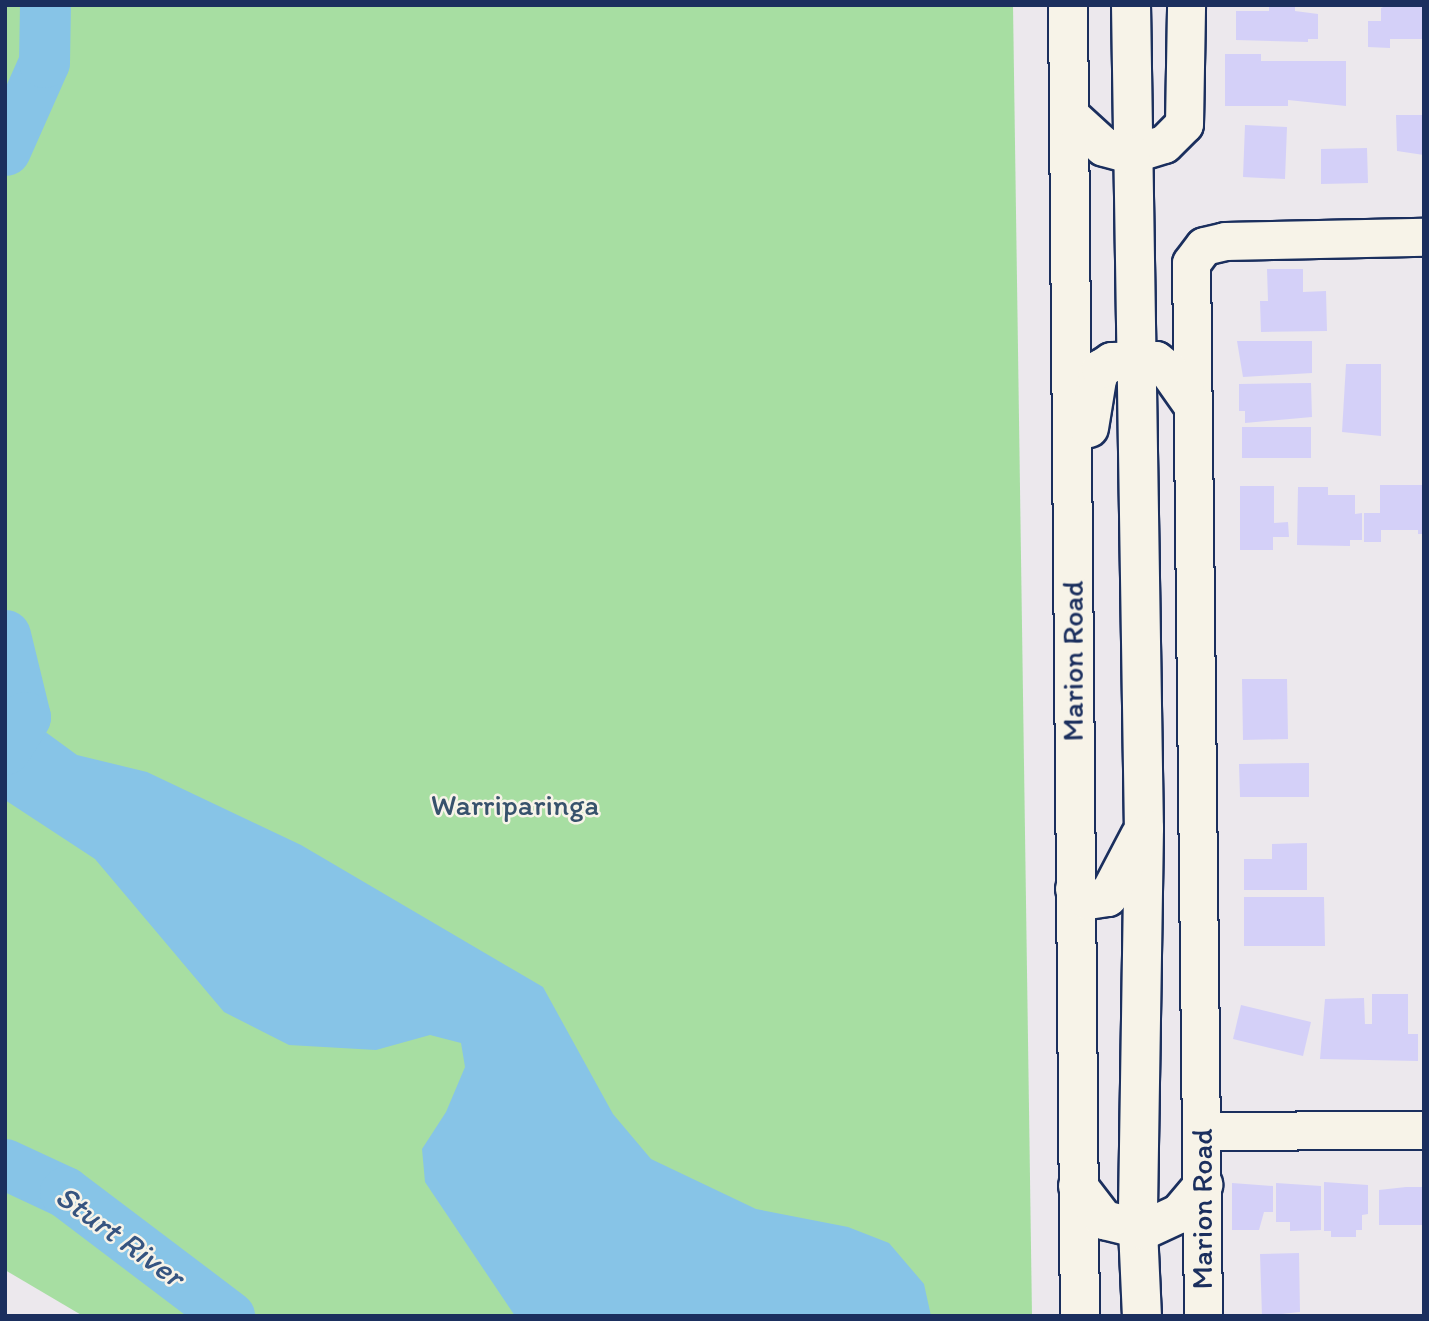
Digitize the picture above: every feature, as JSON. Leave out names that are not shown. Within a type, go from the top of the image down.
[{"type":"main road","name":"Marion Road","points":[[1068,5],[1080,1316]]},
{"type":"main road","name":"Marion Road","points":[[1131,5],[1134,359],[1144,828],[1138,1229],[1142,1316]]},
{"type":"main road","points":[[1069,115],[1104,147],[1131,154]]},
{"type":"main road","points":[[1071,465],[1093,419],[1101,369],[1134,359],[1165,367],[1191,403]]},
{"type":"main road","points":[[1075,889],[1088,900],[1108,897],[1144,828]]},
{"type":"main road","points":[[1078,1186],[1104,1220],[1138,1229],[1169,1222],[1203,1185]]},
{"type":"street","points":[[1131,154],[1164,144],[1184,124],[1186,5]]},
{"type":"street","name":"Marion Road","points":[[1203,1316],[1191,263],[1204,246],[1225,241],[1424,237]]},
{"type":"street","points":[[1202,1131],[1424,1130]]},
{"type":"green space","name":"Warriparinga","points":[[5,5],[1013,5],[1032,1316],[83,1316],[5,1270]]},
{"type":"water","points":[[25,717],[77,755],[147,772],[301,845],[543,987],[613,1114],[651,1159],[756,1209],[848,1227],[889,1243],[924,1284],[931,1316],[515,1316],[425,1182],[422,1149],[446,1112],[465,1067],[461,1043],[430,1035],[376,1050],[289,1045],[224,1012],[95,859],[5,800],[5,749]]},
{"type":"building","points":[[1269,5],[1295,5],[1295,11],[1318,14],[1318,39],[1308,39],[1308,42],[1236,40],[1236,11],[1269,11]]},
{"type":"building","points":[[1388,5],[1424,5],[1424,39],[1390,39],[1390,48],[1368,47],[1368,21],[1381,21],[1381,8]]},
{"type":"building","points":[[1225,54],[1261,54],[1261,61],[1346,61],[1346,106],[1288,100],[1288,106],[1225,106]]},
{"type":"building","points":[[1396,115],[1424,115],[1424,155],[1397,151]]},
{"type":"building","points":[[1245,125],[1287,127],[1285,179],[1243,177]]},
{"type":"building","points":[[1367,148],[1368,183],[1321,184],[1321,149]]},
{"type":"building","points":[[1267,269],[1303,269],[1303,292],[1326,291],[1327,331],[1261,332],[1260,301],[1268,301]]},
{"type":"building","points":[[1237,341],[1312,341],[1312,373],[1243,377]]},
{"type":"building","points":[[1346,364],[1381,364],[1381,436],[1342,432]]},
{"type":"building","points":[[1311,383],[1312,417],[1245,423],[1245,411],[1239,411],[1239,384]]},
{"type":"building","points":[[1242,427],[1311,427],[1311,458],[1242,458]]},
{"type":"building","points":[[1380,485],[1424,485],[1424,534],[1418,534],[1418,530],[1381,530],[1381,542],[1364,542],[1364,513],[1380,513]]},
{"type":"building","points":[[1240,486],[1274,486],[1274,523],[1288,522],[1289,537],[1273,537],[1273,550],[1240,550]]},
{"type":"building","points":[[1298,487],[1328,487],[1328,495],[1355,495],[1355,514],[1362,513],[1362,540],[1350,540],[1350,546],[1297,545]]},
{"type":"building","points":[[1242,679],[1287,679],[1288,739],[1243,740]]},
{"type":"building","points":[[1309,763],[1309,797],[1240,797],[1239,764]]},
{"type":"building","points":[[1307,843],[1307,890],[1244,890],[1244,859],[1272,859],[1272,844]]},
{"type":"building","points":[[1244,897],[1324,897],[1325,946],[1244,946]]},
{"type":"building","points":[[1372,994],[1408,994],[1408,1034],[1418,1034],[1418,1061],[1320,1059],[1325,999],[1364,998],[1365,1024],[1372,1024]]},
{"type":"building","points":[[1241,1005],[1311,1022],[1303,1056],[1233,1039]]},
{"type":"building","points":[[1324,1182],[1368,1185],[1368,1214],[1362,1215],[1362,1230],[1356,1230],[1356,1237],[1331,1237],[1331,1231],[1324,1231]]},
{"type":"building","points":[[1232,1183],[1273,1186],[1273,1212],[1264,1212],[1259,1230],[1232,1230]]},
{"type":"building","points":[[1276,1183],[1321,1186],[1321,1230],[1290,1231],[1290,1222],[1276,1222]]},
{"type":"building","points":[[1424,1187],[1424,1225],[1379,1225],[1379,1190]]},
{"type":"building","points":[[1299,1253],[1300,1312],[1262,1316],[1260,1254]]},
{"type":"waterway","name":"Sturt River","points":[[5,150],[44,62],[45,5]]},
{"type":"waterway","name":"Sturt River","points":[[5,635],[25,717],[5,749]]},
{"type":"waterway","name":"Sturt River","points":[[5,1164],[65,1192],[229,1316]]}]
